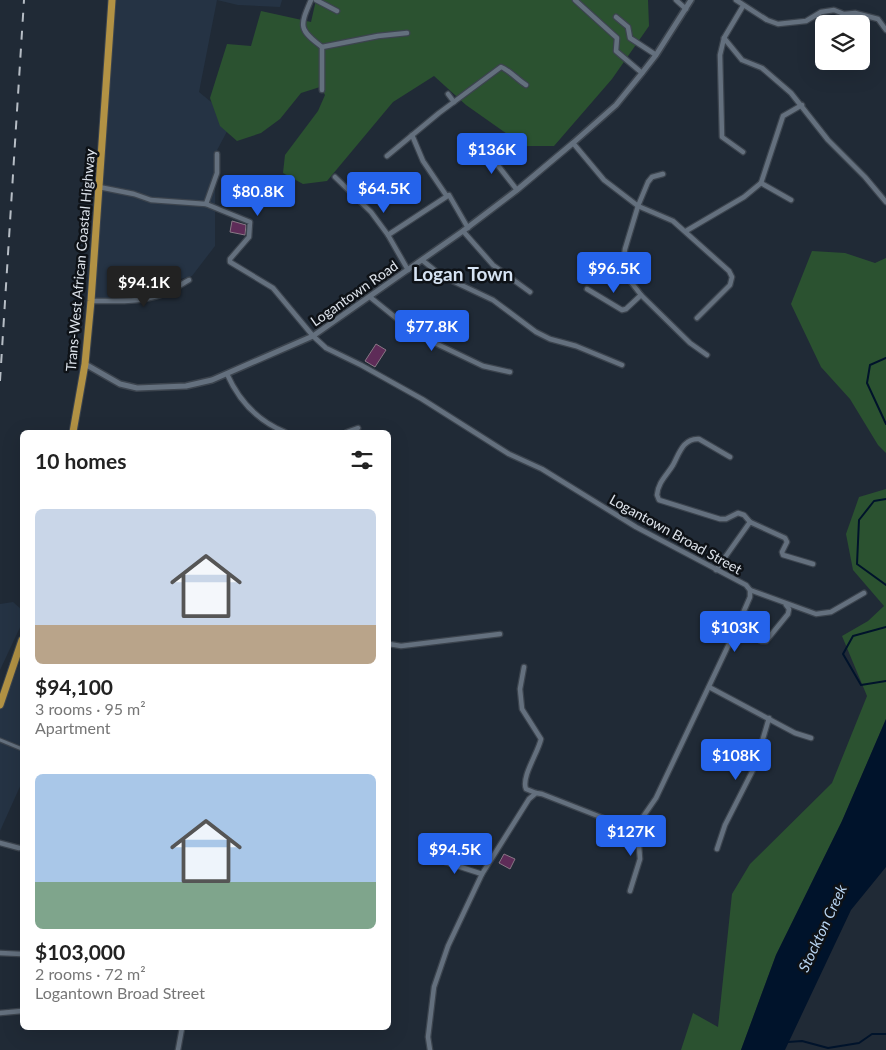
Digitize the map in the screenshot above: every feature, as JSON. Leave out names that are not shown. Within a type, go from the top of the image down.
[{"type":"highway","name":"Trans-West African Coastal Highway","points":[[74,430],[85,364],[91,301],[112,0]]},
{"type":"highway","points":[[0,705],[20,646]]},
{"type":"street","points":[[311,0],[302,24],[304,31],[309,37],[322,47],[378,36],[407,33]]},
{"type":"street","points":[[316,0],[337,10]]},
{"type":"street","points":[[575,0],[616,38],[616,51],[642,73]]},
{"type":"street","points":[[676,0],[686,9]]},
{"type":"street","name":"Logantown Road","points":[[85,364],[120,384],[145,389],[200,384],[312,336],[466,230],[517,190],[616,105],[656,55],[691,0]]},
{"type":"street","points":[[736,0],[767,20],[778,24],[806,21],[821,12],[834,10],[844,14],[855,13],[878,19],[886,30]]},
{"type":"street","points":[[743,6],[724,38],[719,66],[722,100],[721,134],[725,141],[743,152]]},
{"type":"street","points":[[616,17],[628,27],[630,38],[656,55]]},
{"type":"street","points":[[724,38],[742,60],[756,65],[769,73],[802,105],[828,140],[865,177],[886,202]]},
{"type":"street","points":[[322,47],[322,90]]},
{"type":"street","points":[[387,156],[501,67],[505,68],[526,85]]},
{"type":"street","points":[[448,94],[454,102]]},
{"type":"street","points":[[686,232],[744,197],[761,183],[781,120],[786,114],[802,105]]},
{"type":"street","points":[[412,135],[423,161],[446,195],[451,197],[466,230],[493,265],[530,292]]},
{"type":"street","points":[[573,143],[604,180],[638,206],[666,217],[727,268],[732,277],[728,288],[697,318]]},
{"type":"street","points":[[487,146],[496,163],[517,190]]},
{"type":"street","points":[[99,187],[134,194],[151,200],[206,204],[217,173],[217,154]]},
{"type":"street","points":[[663,174],[652,177],[648,182],[638,206],[625,249],[623,265],[631,282],[641,295],[690,343],[707,355]]},
{"type":"street","points":[[334,177],[371,212],[388,235],[408,270]]},
{"type":"street","points":[[761,183],[791,200]]},
{"type":"street","points":[[388,235],[446,195]]},
{"type":"street","name":"Logantown Broad Street","points":[[206,204],[250,222],[250,237],[230,259],[230,262],[273,288],[312,336],[326,348],[422,399],[509,454],[542,469],[636,527],[746,585],[750,590],[750,597],[737,627],[656,798],[638,824],[630,827],[621,825]]},
{"type":"street","points":[[422,260],[442,276],[493,300],[542,336],[583,349],[622,365]]},
{"type":"street","points":[[91,301],[151,298],[172,290],[189,280]]},
{"type":"street","points":[[587,289],[622,310],[626,309],[641,295]]},
{"type":"street","points":[[370,297],[406,326],[437,344],[483,366],[510,372]]},
{"type":"street","points":[[227,374],[240,398],[261,420],[281,430]]},
{"type":"street","points":[[352,430],[358,428]]},
{"type":"street","points":[[730,457],[699,440],[695,439],[687,442],[680,449],[672,466],[662,480],[657,495],[659,500],[720,519],[726,519],[738,513],[744,515],[750,522],[786,538],[787,542],[782,552],[783,555],[813,564]]},
{"type":"street","points":[[716,570],[750,522]]},
{"type":"street","points":[[750,590],[786,605],[816,614],[831,612],[864,593]]},
{"type":"street","points":[[737,627],[761,641],[766,641],[788,614],[789,609],[786,605]]},
{"type":"street","points":[[391,644],[401,646],[500,634]]},
{"type":"street","points":[[524,667],[520,689],[522,709],[541,739],[524,785],[526,789],[621,825],[639,846],[640,859],[630,891]]},
{"type":"street","points":[[709,687],[795,733],[811,738]]},
{"type":"street","points":[[717,849],[726,825],[755,766],[769,718]]},
{"type":"street","points":[[0,740],[20,748]]},
{"type":"street","points":[[430,1050],[428,1037],[434,987],[448,946],[482,874],[529,799],[536,793]]},
{"type":"street","points":[[0,843],[19,848]]},
{"type":"street","points":[[433,858],[482,874]]},
{"type":"street","points":[[0,953],[20,954]]},
{"type":"street","points":[[0,1013],[20,1011]]},
{"type":"street","points":[[178,1050],[182,1030]]},
{"type":"shaded area","points":[[110,0],[217,0],[199,92],[233,120],[215,154],[215,246],[192,276],[149,287],[143,297],[93,300]]},
{"type":"shaded area","points":[[217,0],[282,0],[280,7],[238,5]]},
{"type":"shaded area","points":[[13,602],[20,608],[20,627],[0,670],[0,604]]},
{"type":"shaded area","points":[[20,663],[20,786],[0,831],[0,709]]},
{"type":"green space","points":[[316,0],[648,0],[649,26],[612,79],[554,146],[524,146],[466,105],[434,76],[393,102],[327,181],[303,184],[283,173],[285,155],[318,111],[325,95],[320,87],[301,93],[280,119],[261,133],[237,141],[220,126],[210,98],[227,44],[251,46],[261,11],[311,22]]},
{"type":"green space","points":[[812,251],[845,253],[875,263],[886,258],[886,453],[878,445],[850,399],[821,367],[791,304]]},
{"type":"green space","points":[[886,489],[886,719],[842,821],[776,955],[741,1050],[681,1050],[693,1013],[718,1027],[732,894],[750,864],[832,783],[867,696],[842,636],[868,621],[884,606],[853,570],[846,534],[859,497]]},
{"type":"water","name":"Stockton Creek","points":[[886,719],[886,867],[851,910],[785,1050],[741,1050],[776,955],[842,821]]},
{"type":"building","points":[[232,221],[246,225],[245,235],[230,232]]},
{"type":"building","points":[[376,344],[386,350],[375,367],[365,361]]},
{"type":"building","points":[[504,854],[515,859],[510,869],[499,863]]},
{"type":"waterway","points":[[886,358],[870,365],[867,383],[886,424]]},
{"type":"waterway","points":[[886,499],[874,501],[859,520],[857,564],[886,585]]},
{"type":"waterway","points":[[886,627],[853,636],[843,654],[861,685],[886,681]]},
{"type":"waterway","points":[[788,1042],[802,1041],[828,1048],[859,1043],[872,1034],[886,1034]]},
{"type":"railway","points":[[0,381],[24,0]]},
{"type":"district","name":"Logan Town","points":[[463,273]]}]
